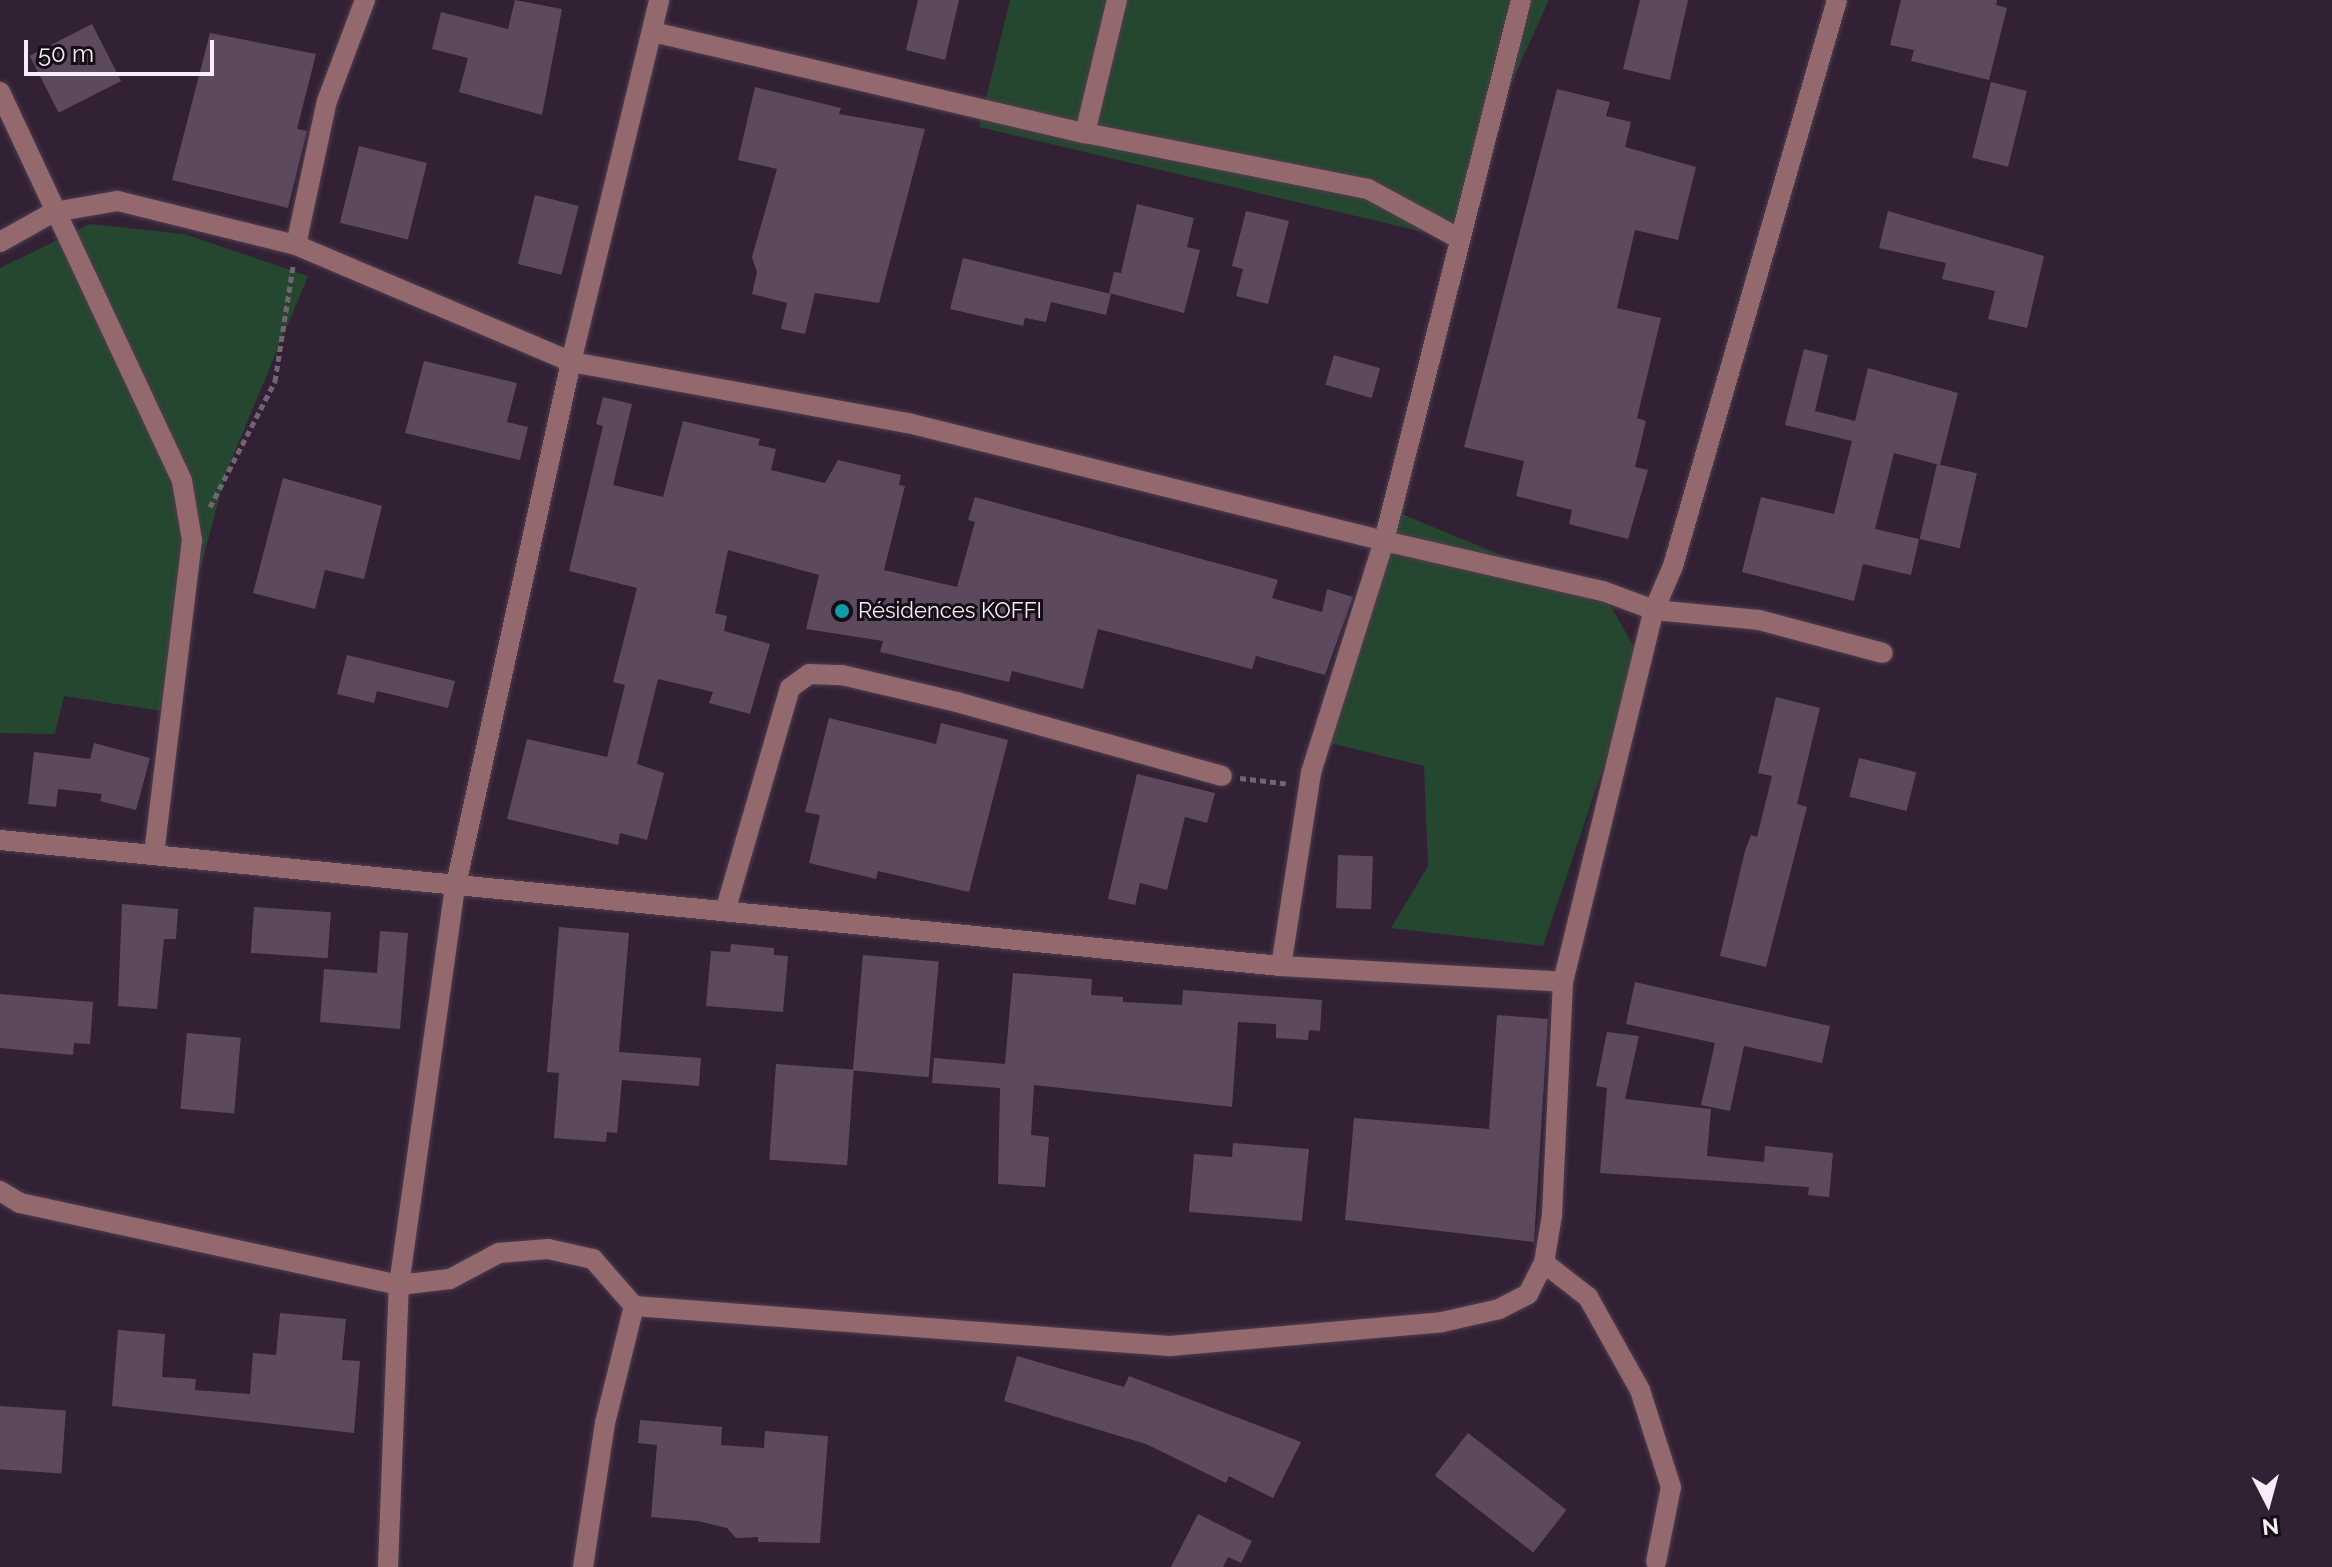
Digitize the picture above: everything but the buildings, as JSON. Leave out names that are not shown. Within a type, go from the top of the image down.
[{"type":"street","points":[[296,245],[327,101],[365,0]]},
{"type":"street","points":[[388,1567],[399,1285],[455,889],[571,362],[659,0]]},
{"type":"street","points":[[1085,133],[1117,0]]},
{"type":"street","points":[[1281,966],[1310,790],[1384,541],[1521,0]]},
{"type":"street","points":[[0,1191],[20,1203],[399,1285],[450,1279],[499,1253],[548,1249],[593,1259],[634,1306],[1170,1346],[1442,1322],[1499,1309],[1528,1294],[1544,1263],[1552,1215],[1563,982],[1654,610],[1673,566],[1837,0]]},
{"type":"street","points":[[653,32],[1085,133],[1368,189],[1460,239]]},
{"type":"street","points":[[0,92],[182,481],[192,540],[154,855]]},
{"type":"street","points":[[0,242],[54,212],[118,201],[296,245],[571,362],[908,423],[1384,541],[1603,591],[1654,610],[1759,620],[1883,653]]},
{"type":"street","points":[[726,908],[790,688],[809,674],[842,675],[957,702],[1222,776]]},
{"type":"street","points":[[0,840],[455,889],[726,908],[1281,966],[1563,982]]},
{"type":"street","points":[[1544,1263],[1588,1297],[1640,1390],[1671,1487],[1656,1562]]},
{"type":"street","points":[[583,1567],[605,1423],[634,1306]]},
{"type":"path","points":[[192,540],[275,381],[296,245]]},
{"type":"path","points":[[1222,776],[1310,790]]},
{"type":"green space","points":[[1010,0],[1549,0],[1495,119],[1462,241],[979,127]]},
{"type":"green space","points":[[90,224],[184,234],[308,276],[226,473],[162,711],[64,696],[55,734],[0,733],[0,268]]},
{"type":"green space","points":[[1392,510],[1607,599],[1640,658],[1543,946],[1391,928],[1428,866],[1424,766],[1330,743]]},
{"type":"place","name":"Résidences KOFFI","points":[[842,611]]}]
